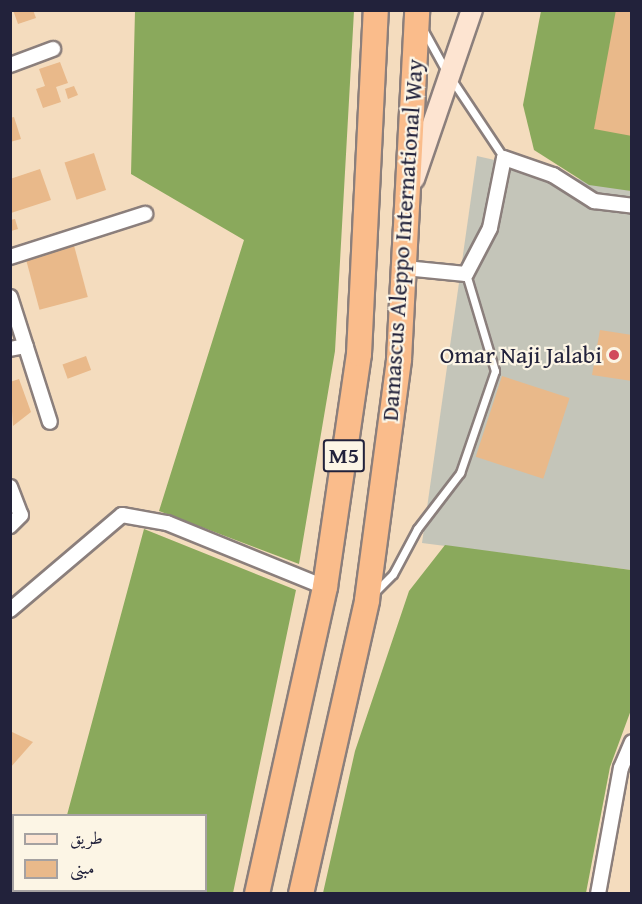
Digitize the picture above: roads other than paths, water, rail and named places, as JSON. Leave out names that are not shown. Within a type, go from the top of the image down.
[{"type":"highway","name":"M5","points":[[257,894],[325,586],[359,354],[376,10]]},
{"type":"highway","name":"Damascus Aleppo International Way","points":[[301,894],[367,600],[399,358],[410,194],[417,14]]},
{"type":"main road","points":[[410,194],[448,74],[472,10]]},
{"type":"street","points":[[10,65],[53,50]]},
{"type":"street","points":[[405,268],[466,274],[490,228],[504,158],[553,175],[594,201],[632,207]]},
{"type":"street","points":[[10,257],[145,214]]},
{"type":"street","points":[[10,297],[50,422]]},
{"type":"street","points":[[10,349],[26,346]]},
{"type":"street","points":[[10,487],[21,515],[10,526]]},
{"type":"street","points":[[10,609],[122,515],[167,523],[325,586]]},
{"type":"street","points":[[598,894],[621,768],[632,742]]},
{"type":"lane","points":[[417,14],[448,74],[504,158]]},
{"type":"lane","points":[[367,600],[393,574],[417,530],[460,473],[495,371],[466,274]]},
{"type":"place","name":"Omar Naji Jalabi","points":[[614,355]]}]
